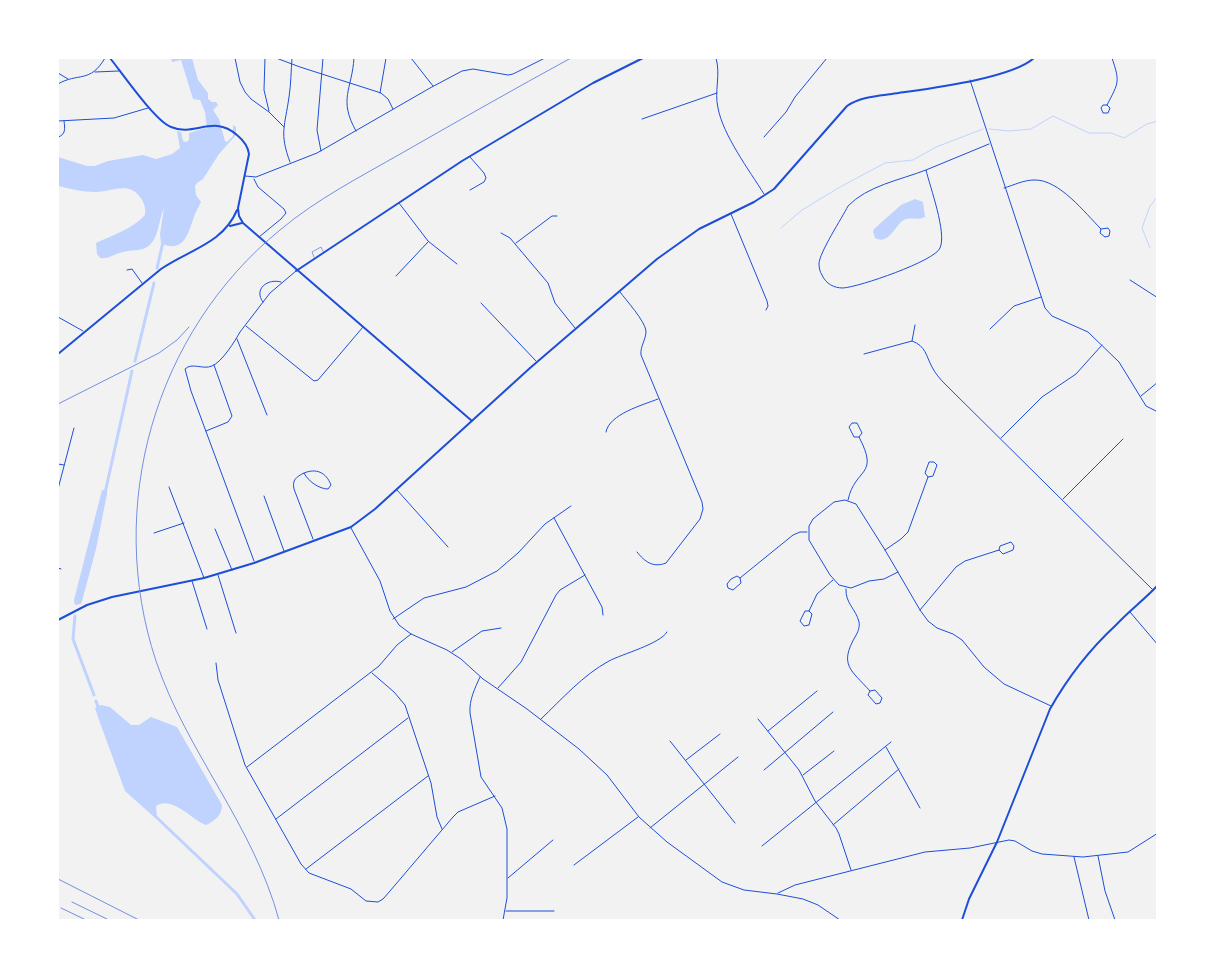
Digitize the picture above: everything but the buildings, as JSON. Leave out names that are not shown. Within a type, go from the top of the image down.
[{"type":"main road","points":[[110,58],[163,122],[173,128],[188,129],[206,125],[220,125],[234,132],[244,142],[249,152],[245,176],[238,208],[228,227]]},
{"type":"main road","points":[[296,270],[470,156],[593,83],[643,58]]},
{"type":"main road","points":[[58,620],[90,604],[130,592],[192,581],[232,570],[351,527],[365,518],[575,328],[685,237],[765,196],[780,184],[836,118],[853,102],[970,80],[1019,68],[1034,58]]},
{"type":"main road","points":[[238,208],[243,223],[472,421]]},
{"type":"main road","points":[[58,354],[172,261],[210,242],[228,227],[243,223]]},
{"type":"main road","points":[[962,920],[969,899],[996,842],[1052,706],[1070,675],[1088,653],[1158,585]]},
{"type":"street","points":[[58,84],[68,79],[84,77],[94,72],[105,58]]},
{"type":"street","points":[[235,58],[240,82],[245,92],[284,127]]},
{"type":"street","points":[[265,58],[264,93],[269,112]]},
{"type":"street","points":[[276,58],[380,93],[388,99],[393,109]]},
{"type":"street","points":[[290,164],[283,144],[290,93],[292,58]]},
{"type":"street","points":[[321,151],[317,130],[323,58]]},
{"type":"street","points":[[354,58],[347,111],[356,131]]},
{"type":"street","points":[[380,93],[386,58]]},
{"type":"street","points":[[411,58],[433,86]]},
{"type":"street","points":[[245,176],[254,178],[321,151],[462,71],[473,69],[508,75],[545,58]]},
{"type":"street","points":[[716,58],[719,72],[717,105],[721,121],[765,196]]},
{"type":"street","points":[[764,136],[786,112],[794,96],[827,58]]},
{"type":"street","points":[[1108,105],[1117,87],[1118,79],[1112,58]]},
{"type":"street","points":[[94,72],[120,71]]},
{"type":"street","points":[[58,73],[68,79]]},
{"type":"street","points":[[970,80],[1045,308],[1052,316],[1088,332],[1119,362],[1146,406],[1158,412]]},
{"type":"street","points":[[642,119],[717,93]]},
{"type":"street","points":[[58,122],[116,117],[138,112],[149,107]]},
{"type":"street","points":[[58,136],[61,136],[64,131],[64,121]]},
{"type":"street","points":[[926,170],[942,231],[939,251],[932,257],[884,277],[842,288],[828,284],[821,274],[819,262],[848,206],[855,199],[867,192],[990,144]]},
{"type":"street","points":[[470,156],[486,178],[484,182],[470,190]]},
{"type":"street","points":[[254,178],[258,187],[284,209],[286,213],[259,237]]},
{"type":"street","points":[[1004,188],[1032,180],[1048,182],[1063,191],[1101,229],[1102,236],[1105,238],[1109,236],[1110,231],[1108,228],[1101,229]]},
{"type":"street","points":[[398,203],[428,242],[457,264]]},
{"type":"street","points":[[730,213],[768,306],[766,310]]},
{"type":"street","points":[[516,244],[552,216],[557,216]]},
{"type":"street","points":[[500,234],[510,238],[516,244],[548,283],[555,303],[575,328]]},
{"type":"street","points":[[396,276],[428,242]]},
{"type":"street","points":[[127,270],[132,269],[142,284]]},
{"type":"street","points":[[254,562],[186,375],[186,367],[214,365],[237,338],[263,302],[281,282],[296,270]]},
{"type":"street","points":[[1130,280],[1158,298]]},
{"type":"street","points":[[263,302],[259,295],[264,284],[269,281],[281,282]]},
{"type":"street","points":[[619,291],[645,326],[646,334],[641,355],[700,495],[703,509],[700,519],[666,563],[650,564],[637,552]]},
{"type":"street","points":[[990,329],[1014,306],[1041,297]]},
{"type":"street","points":[[481,303],[536,362]]},
{"type":"street","points":[[58,317],[84,332]]},
{"type":"street","points":[[245,325],[312,380],[318,380],[363,327]]},
{"type":"street","points":[[912,341],[915,325]]},
{"type":"street","points":[[237,338],[267,415]]},
{"type":"street","points":[[864,354],[912,341],[918,343],[926,352],[930,365],[944,384],[1153,590]]},
{"type":"street","points":[[1001,439],[1042,397],[1076,374],[1102,345]]},
{"type":"street","points":[[206,431],[228,422],[232,418],[214,365]]},
{"type":"street","points":[[1140,397],[1158,382]]},
{"type":"street","points":[[606,432],[608,424],[616,417],[659,399]]},
{"type":"street","points":[[852,423],[857,423],[860,428],[862,433],[859,437],[854,437],[851,432],[849,427],[852,423]]},
{"type":"street","points":[[58,489],[74,428]]},
{"type":"street","points":[[848,500],[851,488],[864,472],[868,463],[867,453],[859,437]]},
{"type":"street","points":[[1063,500],[1123,439]]},
{"type":"street","points":[[885,550],[908,532],[928,477],[932,476],[936,471],[937,464],[934,462],[929,462],[926,467],[925,473],[928,477]]},
{"type":"street","points":[[58,464],[64,465]]},
{"type":"street","points":[[304,473],[309,480],[323,489],[328,490],[331,486],[328,479],[321,472],[312,470],[304,473],[294,480],[293,486],[313,541]]},
{"type":"street","points":[[169,487],[204,578]]},
{"type":"street","points":[[396,489],[422,516],[448,548]]},
{"type":"street","points":[[264,496],[284,552]]},
{"type":"street","points":[[898,572],[886,578],[868,581],[856,587],[846,588],[839,586],[833,580],[810,542],[808,532],[813,519],[840,500],[853,502],[859,508],[885,550],[898,572],[920,610],[933,626],[962,640],[997,679],[1020,692],[1052,706]]},
{"type":"street","points":[[393,619],[424,598],[466,587],[497,571],[512,559],[545,524],[571,506]]},
{"type":"street","points":[[553,517],[603,609],[603,615]]},
{"type":"street","points":[[154,533],[184,523]]},
{"type":"street","points":[[351,527],[380,580],[393,619],[402,628],[452,653],[579,749],[600,768],[638,816],[673,847],[722,882],[744,890],[803,899],[818,905],[840,920]]},
{"type":"street","points":[[215,529],[232,570]]},
{"type":"street","points":[[740,578],[793,535],[800,532],[808,532]]},
{"type":"street","points":[[920,610],[956,567],[965,561],[999,550],[1000,546],[1005,543],[1011,542],[1014,546],[1013,550],[1008,553],[1003,554],[999,550]]},
{"type":"street","points":[[218,574],[236,633]]},
{"type":"street","points":[[498,688],[521,662],[560,590],[585,575]]},
{"type":"street","points":[[736,576],[740,578],[741,583],[738,587],[733,590],[729,589],[727,585],[729,580],[736,576]]},
{"type":"street","points":[[809,611],[817,594],[833,580]]},
{"type":"street","points":[[192,581],[206,629]]},
{"type":"street","points":[[846,588],[847,600],[859,624],[857,634],[848,650],[848,663],[870,691],[874,690],[880,695],[882,700],[880,704],[874,704],[870,699],[868,694],[870,691]]},
{"type":"street","points":[[804,611],[809,611],[812,614],[812,620],[808,626],[803,625],[800,622],[804,611]]},
{"type":"street","points":[[1130,611],[1158,645]]},
{"type":"street","points":[[452,653],[482,631],[502,628]]},
{"type":"street","points":[[540,719],[600,666],[659,640],[667,632]]},
{"type":"street","points":[[247,768],[372,672],[397,645],[411,634]]},
{"type":"street","points":[[216,663],[218,680],[247,768],[300,864],[315,876],[351,889],[366,901],[378,902],[383,899],[458,812],[495,796]]},
{"type":"street","points":[[372,672],[400,698],[409,717],[429,776],[437,817],[442,829]]},
{"type":"street","points":[[480,676],[472,696],[470,713],[481,777],[502,808],[506,829],[507,878],[503,920]]},
{"type":"street","points":[[768,731],[817,691]]},
{"type":"street","points":[[764,770],[832,712]]},
{"type":"street","points":[[275,819],[409,717]]},
{"type":"street","points":[[758,719],[803,776],[816,802],[839,834],[851,870]]},
{"type":"street","points":[[685,761],[720,734]]},
{"type":"street","points":[[670,740],[735,823]]},
{"type":"street","points":[[762,846],[890,742]]},
{"type":"street","points":[[885,747],[920,808]]},
{"type":"street","points":[[803,776],[834,750]]},
{"type":"street","points":[[650,828],[738,757]]},
{"type":"street","points":[[833,825],[899,769]]},
{"type":"street","points":[[305,869],[429,776]]},
{"type":"street","points":[[574,865],[638,816]]},
{"type":"street","points":[[777,894],[795,885],[925,852],[970,848],[1009,840],[1042,854],[1074,857],[1128,852],[1158,833]]},
{"type":"street","points":[[507,878],[553,840]]},
{"type":"street","points":[[1098,855],[1104,891],[1115,920]]},
{"type":"street","points":[[1074,857],[1089,920]]},
{"type":"street","points":[[505,911],[554,911]]},
{"type":"lane","points":[[315,258],[312,252],[321,248],[324,252]]},
{"type":"water","points":[[171,58],[192,58],[198,80],[208,93],[208,99],[216,102],[218,105],[213,110],[219,119],[225,141],[227,142],[233,136],[233,125],[236,127],[236,135],[219,154],[203,179],[195,186],[196,195],[201,202],[188,233],[181,243],[176,246],[169,246],[161,243],[160,234],[164,208],[155,237],[148,246],[143,249],[125,251],[100,258],[97,254],[96,243],[140,220],[145,215],[144,203],[136,192],[131,189],[120,188],[102,192],[91,192],[58,186],[58,157],[87,166],[95,166],[108,161],[143,155],[156,159],[172,154],[180,148],[177,131],[181,132],[183,141],[186,142],[189,140],[189,133],[207,129],[205,112],[200,100],[193,99],[181,60],[172,62]]},
{"type":"water","points":[[915,199],[923,202],[925,217],[902,221],[887,238],[880,240],[875,238],[874,229],[901,205]]},
{"type":"water","points":[[102,490],[107,491],[107,494],[96,549],[81,604],[75,605],[74,600]]},
{"type":"water","points":[[101,705],[110,707],[131,725],[139,725],[151,717],[177,727],[222,805],[221,812],[212,822],[206,825],[175,806],[162,803],[156,806],[157,817],[153,816],[125,791],[95,708]]},
{"type":"waterway","points":[[989,129],[1009,131],[1031,129],[1053,116],[1089,133],[1111,133],[1124,138],[1147,124],[1158,121]]},
{"type":"waterway","points":[[781,228],[802,210],[885,163],[913,160],[936,147],[983,129]]},
{"type":"waterway","points":[[1150,248],[1142,228],[1150,206],[1158,196]]},
{"type":"waterway","points":[[157,268],[163,242]]},
{"type":"waterway","points":[[135,361],[154,283]]},
{"type":"waterway","points":[[105,493],[132,371]]},
{"type":"waterway","points":[[75,616],[73,639],[94,695]]},
{"type":"waterway","points":[[96,701],[99,710]]},
{"type":"waterway","points":[[154,815],[237,894],[255,920]]},
{"type":"railway","points":[[279,920],[268,885],[253,852],[185,727],[169,695],[156,661],[142,602],[136,543],[140,484],[152,426],[172,371],[200,319],[236,272],[280,230],[309,208],[339,189],[571,58]]},
{"type":"railway","points":[[58,404],[159,353],[177,340],[189,327]]},
{"type":"railway","points":[[58,879],[139,920]]},
{"type":"railway","points":[[72,902],[109,920]]},
{"type":"railway","points":[[61,908],[86,920]]}]
